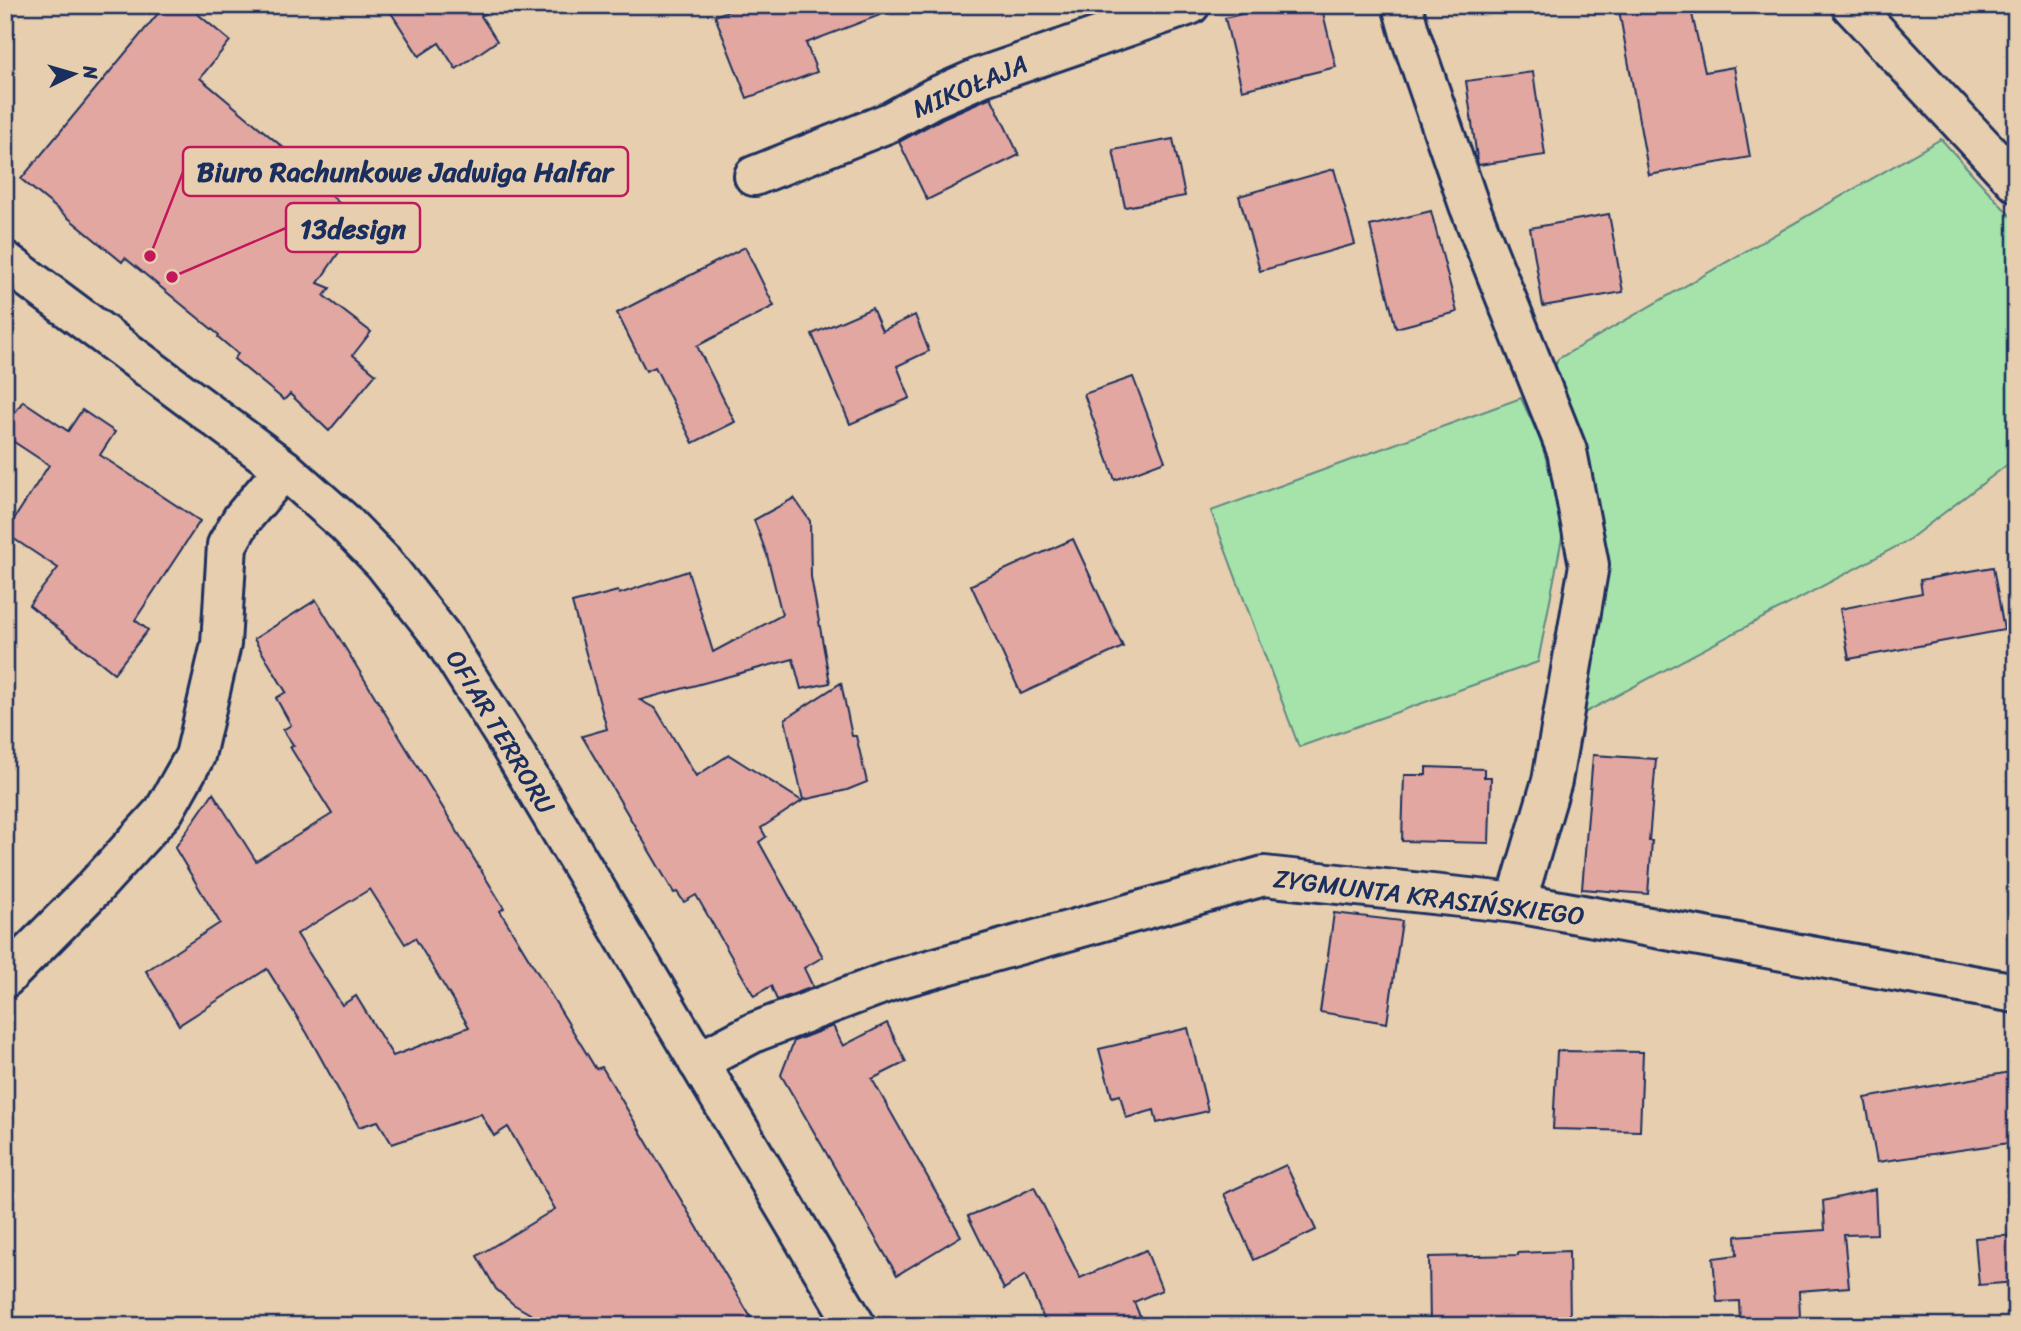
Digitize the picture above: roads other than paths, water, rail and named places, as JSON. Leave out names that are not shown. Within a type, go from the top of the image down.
[{"type":"street","name":"MIKOŁAJA","points":[[754,176],[890,122],[981,77],[1190,5]]},
{"type":"street","points":[[1402,5],[1469,205],[1567,451],[1589,565],[1552,781],[1516,902]]},
{"type":"street","points":[[1851,5],[2016,181]]},
{"type":"street","name":"OFIAR TERRORU","points":[[5,261],[284,469],[345,523],[384,563],[442,637],[502,732],[856,1326]]},
{"type":"street","points":[[5,978],[93,889],[164,811],[195,756],[221,644],[227,545],[242,519],[284,469]]},
{"type":"street","name":"ZYGMUNTA KRASIŃSKIEGO","points":[[698,1062],[755,1032],[893,980],[1264,877],[1516,902],[2016,993]]},
{"type":"place","name":"Biuro Rachunkowe Jadwiga Halfar","points":[[150,256]]},
{"type":"place","name":"13design","points":[[172,277]]}]
